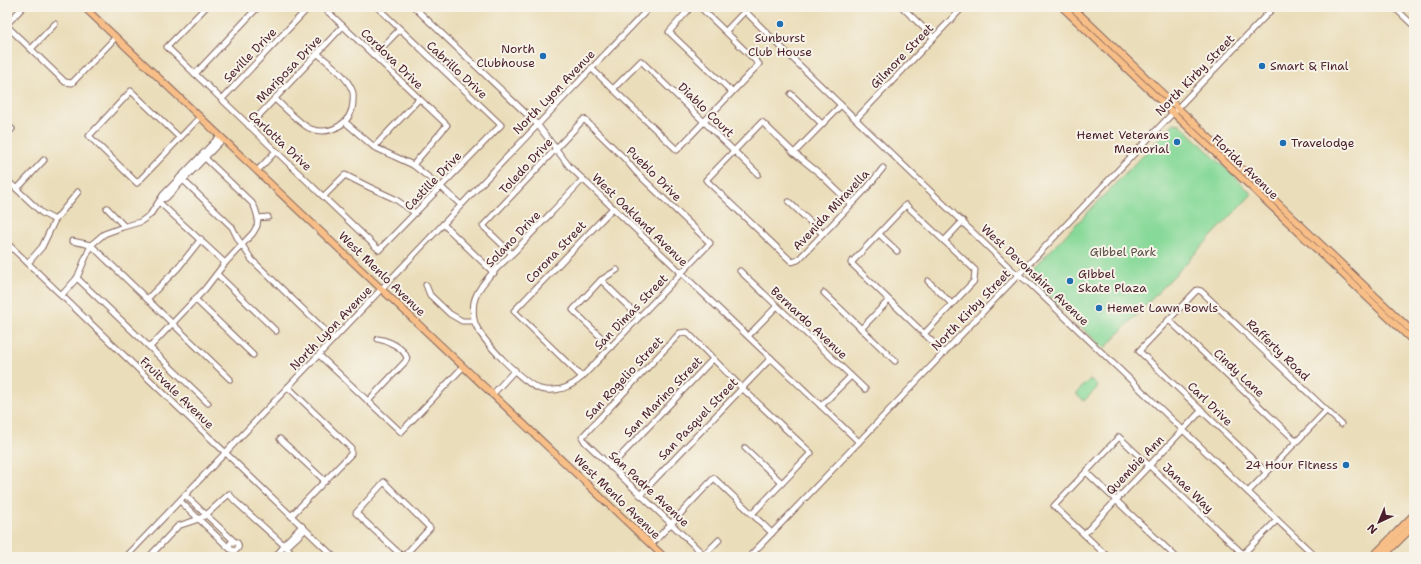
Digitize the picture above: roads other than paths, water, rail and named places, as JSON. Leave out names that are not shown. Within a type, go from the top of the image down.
[{"type":"highway","points":[[1373,557],[1414,515]]},
{"type":"highway","points":[[1382,557],[1414,525]]},
{"type":"main road","name":"West Menlo Avenue","points":[[84,7],[664,557]]},
{"type":"main road","name":"Florida Avenue","points":[[1072,7],[1414,333]]},
{"type":"main road","name":"Florida Avenue","points":[[1063,8],[1414,342]]},
{"type":"main road","points":[[1063,8],[1071,12],[1096,36],[1109,42]]},
{"type":"main road","points":[[1099,42],[1108,46],[1129,66],[1139,71]]},
{"type":"main road","points":[[1259,195],[1263,194],[1267,196],[1276,205],[1280,206]]},
{"type":"main road","points":[[1285,220],[1289,218],[1305,233],[1312,236]]},
{"type":"street","points":[[23,7],[7,25],[65,82],[72,83],[116,37]]},
{"type":"street","name":"Carlotta Drive","points":[[206,7],[167,47],[379,250]]},
{"type":"street","points":[[195,74],[258,7]]},
{"type":"street","name":"Seville Drive","points":[[222,99],[309,7]]},
{"type":"street","name":"Cordova Drive","points":[[323,7],[447,125],[412,165]]},
{"type":"street","name":"Cabrillo Drive","points":[[377,7],[501,125]]},
{"type":"street","name":"West Oakland Avenue","points":[[414,7],[537,124],[569,166],[859,442]]},
{"type":"street","name":"North Lyon Avenue","points":[[126,557],[650,7]]},
{"type":"street","points":[[691,7],[669,32],[732,92]]},
{"type":"street","points":[[591,68],[677,150],[759,64],[700,7]]},
{"type":"street","name":"West Devonshire Avenue","points":[[741,7],[962,221],[1316,557]]},
{"type":"street","points":[[902,7],[933,37]]},
{"type":"street","name":"Gilmore Street","points":[[856,119],[962,7]]},
{"type":"street","name":"North Kirby Street","points":[[749,557],[1274,7]]},
{"type":"street","points":[[1394,7],[1414,26]]},
{"type":"street","points":[[726,31],[746,11]]},
{"type":"street","points":[[31,49],[55,24]]},
{"type":"street","name":"Mariposa Drive","points":[[249,126],[344,26]]},
{"type":"street","points":[[374,56],[400,29]]},
{"type":"street","points":[[275,99],[310,129],[324,131],[335,128],[345,122],[353,109],[353,91],[347,80],[318,54]]},
{"type":"street","name":"Diablo Court","points":[[613,89],[641,61],[758,174]]},
{"type":"street","points":[[180,138],[131,91],[89,136],[137,183],[180,138],[200,117]]},
{"type":"street","points":[[791,94],[822,124]]},
{"type":"street","points":[[374,147],[419,99]]},
{"type":"street","points":[[794,153],[841,105]]},
{"type":"street","name":"Toledo Drive","points":[[512,254],[483,226],[584,119]]},
{"type":"street","name":"Pueblo Drive","points":[[584,119],[625,159],[636,172],[710,243]]},
{"type":"street","points":[[345,122],[374,147],[412,165],[441,187],[461,205]]},
{"type":"street","points":[[734,151],[762,122],[794,153],[819,173],[852,204]]},
{"type":"street","name":"Castille Drive","points":[[379,250],[501,125]]},
{"type":"street","points":[[7,134],[12,129]]},
{"type":"street","points":[[61,296],[77,278],[91,245],[104,234],[124,226],[140,222],[150,215],[161,200],[166,198],[221,137]]},
{"type":"street","points":[[257,171],[276,151]]},
{"type":"street","name":"Avenida Miravella","points":[[734,151],[706,180],[792,262],[798,260],[852,204],[883,168]]},
{"type":"street","points":[[150,347],[195,299],[225,263],[254,233],[257,226],[258,218],[252,203],[203,156]]},
{"type":"street","points":[[16,189],[44,160]]},
{"type":"street","points":[[324,196],[345,175],[395,199],[415,213]]},
{"type":"street","points":[[182,179],[232,227],[252,260],[334,339]]},
{"type":"street","name":"Solano Drive","points":[[474,321],[474,301],[482,285],[583,179]]},
{"type":"street","points":[[7,180],[42,213],[55,220]]},
{"type":"street","points":[[28,263],[42,247],[55,220],[78,192]]},
{"type":"street","points":[[161,200],[225,263]]},
{"type":"street","points":[[789,202],[823,234]]},
{"type":"street","points":[[924,334],[974,281],[975,270],[906,205],[851,263],[924,334],[944,353]]},
{"type":"street","points":[[107,208],[124,226]]},
{"type":"street","name":"Corona Street","points":[[582,377],[514,311],[613,208]]},
{"type":"street","points":[[258,218],[268,217]]},
{"type":"street","points":[[944,241],[962,221]]},
{"type":"street","points":[[443,224],[494,273]]},
{"type":"street","points":[[879,234],[897,252]]},
{"type":"street","points":[[147,299],[178,268],[201,239]]},
{"type":"street","points":[[72,241],[91,245],[230,378]]},
{"type":"street","name":"Fruitvale Avenue","points":[[7,243],[334,557]]},
{"type":"street","name":"San Dimas Street","points":[[474,321],[481,335],[515,370],[529,382],[541,389],[561,390],[570,387],[582,377],[710,243]]},
{"type":"street","points":[[611,347],[572,310],[601,280],[617,270]]},
{"type":"street","name":"Bernardo Avenue","points":[[740,271],[865,389]]},
{"type":"street","points":[[217,274],[276,331]]},
{"type":"street","points":[[77,278],[208,403]]},
{"type":"street","points":[[601,280],[640,317]]},
{"type":"street","points":[[928,281],[952,304]]},
{"type":"street","points":[[426,285],[430,295],[450,314],[462,321],[474,321]]},
{"type":"street","name":"Rafferty Road","points":[[1169,320],[1197,290],[1201,291],[1341,424]]},
{"type":"street","points":[[824,293],[895,361]]},
{"type":"street","points":[[195,299],[253,355]]},
{"type":"street","points":[[861,329],[889,300]]},
{"type":"street","points":[[748,336],[776,306]]},
{"type":"street","name":"Carl Drive","points":[[1169,320],[1140,351],[1266,472]]},
{"type":"street","name":"Cindy Lane","points":[[1169,320],[1296,441]]},
{"type":"street","name":"San Rogelio Street","points":[[582,438],[680,333],[687,332],[713,359]]},
{"type":"street","points":[[368,401],[405,362],[407,358],[406,354],[390,342],[378,339]]},
{"type":"street","points":[[319,355],[401,432],[463,367]]},
{"type":"street","name":"San Pasquel Street","points":[[640,495],[771,358]]},
{"type":"street","points":[[713,359],[811,453],[752,514]]},
{"type":"street","name":"San Marino Street","points":[[610,467],[713,359]]},
{"type":"street","points":[[492,395],[515,370]]},
{"type":"street","points":[[821,406],[850,376]]},
{"type":"street","points":[[288,387],[351,448],[351,454],[291,516]]},
{"type":"street","name":"Quembie Ann","points":[[1084,534],[1202,410]]},
{"type":"street","points":[[1248,492],[1326,411]]},
{"type":"street","name":"Janae Way","points":[[1086,472],[1119,437],[1150,465],[1242,556]]},
{"type":"street","points":[[280,438],[325,481]]},
{"type":"street","name":"San Padre Avenue","points":[[582,438],[610,467],[703,554],[719,540]]},
{"type":"street","points":[[745,448],[782,483]]},
{"type":"street","points":[[1108,557],[1054,506],[1086,472],[1176,557]]},
{"type":"street","points":[[652,545],[714,478],[772,533]]},
{"type":"street","points":[[384,482],[430,528],[403,557],[356,513],[384,482]]},
{"type":"street","points":[[151,556],[178,526],[206,515],[229,494],[297,557]]},
{"type":"street","points":[[180,501],[229,548],[229,544],[234,541],[186,495]]},
{"type":"street","points":[[192,512],[197,506]]},
{"type":"street","points":[[1242,556],[1277,520]]},
{"type":"street","points":[[275,557],[285,545],[289,545],[303,528]]},
{"type":"place","name":"Sunburst Club House","points":[[780,24]]},
{"type":"place","name":"North Clubhouse","points":[[543,56]]},
{"type":"place","name":"Smart & Final","points":[[1262,66]]},
{"type":"place","name":"Hemet Veterans Memorial","points":[[1177,142]]},
{"type":"place","name":"Travelodge","points":[[1283,143]]},
{"type":"place","name":"Gibbel Skate Plaza","points":[[1070,281]]},
{"type":"place","name":"Hemet Lawn Bowls","points":[[1099,308]]},
{"type":"place","name":"24 Hour Fitness","points":[[1346,465]]},
{"type":"park label","name":"Gibbel Park","points":[[1123,252]]}]
